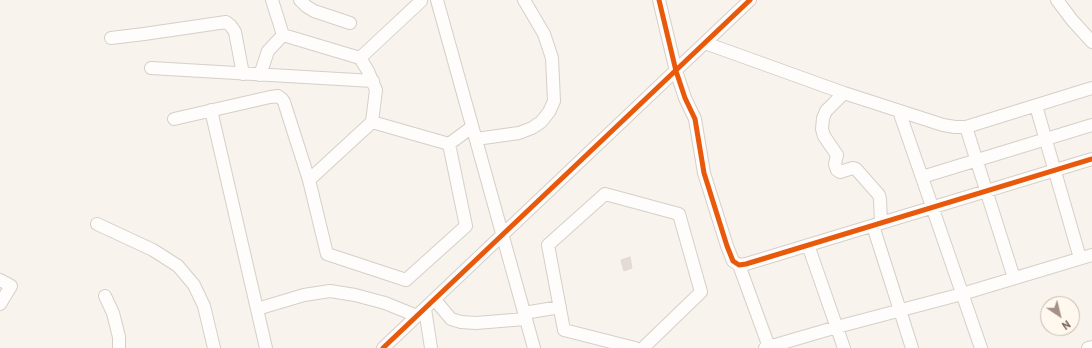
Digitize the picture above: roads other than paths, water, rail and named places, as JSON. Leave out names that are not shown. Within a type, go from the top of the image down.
[{"type":"street","points":[[272,0],[283,35]]},
{"type":"street","points":[[300,0],[314,11],[350,23]]},
{"type":"street","points":[[360,58],[421,0],[438,3],[534,348]]},
{"type":"street","points":[[372,122],[449,144],[474,133],[519,133],[532,128],[541,122],[549,112],[554,101],[552,58],[544,34],[524,0]]},
{"type":"street","points":[[659,0],[676,71],[685,98],[695,119],[704,173],[727,246],[733,261],[739,265],[767,348],[837,327],[962,294],[1092,254]]},
{"type":"street","points":[[383,348],[750,0]]},
{"type":"street","points":[[1060,1],[1092,42]]},
{"type":"street","points":[[111,38],[226,22],[235,32],[243,74]]},
{"type":"street","points":[[283,35],[360,58],[373,81],[376,90],[372,122],[309,180]]},
{"type":"street","points":[[260,75],[268,51],[283,35]]},
{"type":"street","points":[[704,43],[844,93],[944,125],[955,127],[966,127],[1092,88]]},
{"type":"street","points":[[151,68],[373,81]]},
{"type":"street","points":[[844,93],[826,111],[821,123],[822,129],[824,136],[837,155],[835,164],[837,170],[840,172],[853,168],[856,169],[879,195],[880,199],[877,225],[912,348]]},
{"type":"street","points":[[174,119],[278,96],[282,99],[309,180],[327,254],[406,280],[466,226],[449,144]]},
{"type":"street","points":[[1036,106],[1080,258]]},
{"type":"street","points":[[211,110],[266,348]]},
{"type":"street","points":[[900,111],[981,348]]},
{"type":"street","points":[[922,177],[1092,125]]},
{"type":"street","points":[[966,127],[1014,278]]},
{"type":"street","points":[[739,265],[808,246],[1092,159]]},
{"type":"street","points":[[635,348],[564,330],[548,245],[605,194],[680,214],[701,292],[643,348]]},
{"type":"street","points":[[97,224],[153,250],[178,266],[194,285],[204,306],[214,348]]},
{"type":"street","points":[[808,246],[844,348]]},
{"type":"street","points":[[0,280],[11,286],[0,304]]},
{"type":"street","points":[[257,309],[304,294],[330,291],[355,295],[421,313]]},
{"type":"street","points":[[105,296],[113,313],[119,338],[119,348]]},
{"type":"street","points":[[435,300],[451,318],[461,322],[476,323],[524,316],[560,307]]},
{"type":"street","points":[[421,313],[431,348]]},
{"type":"street","points":[[1088,348],[1092,347]]}]
